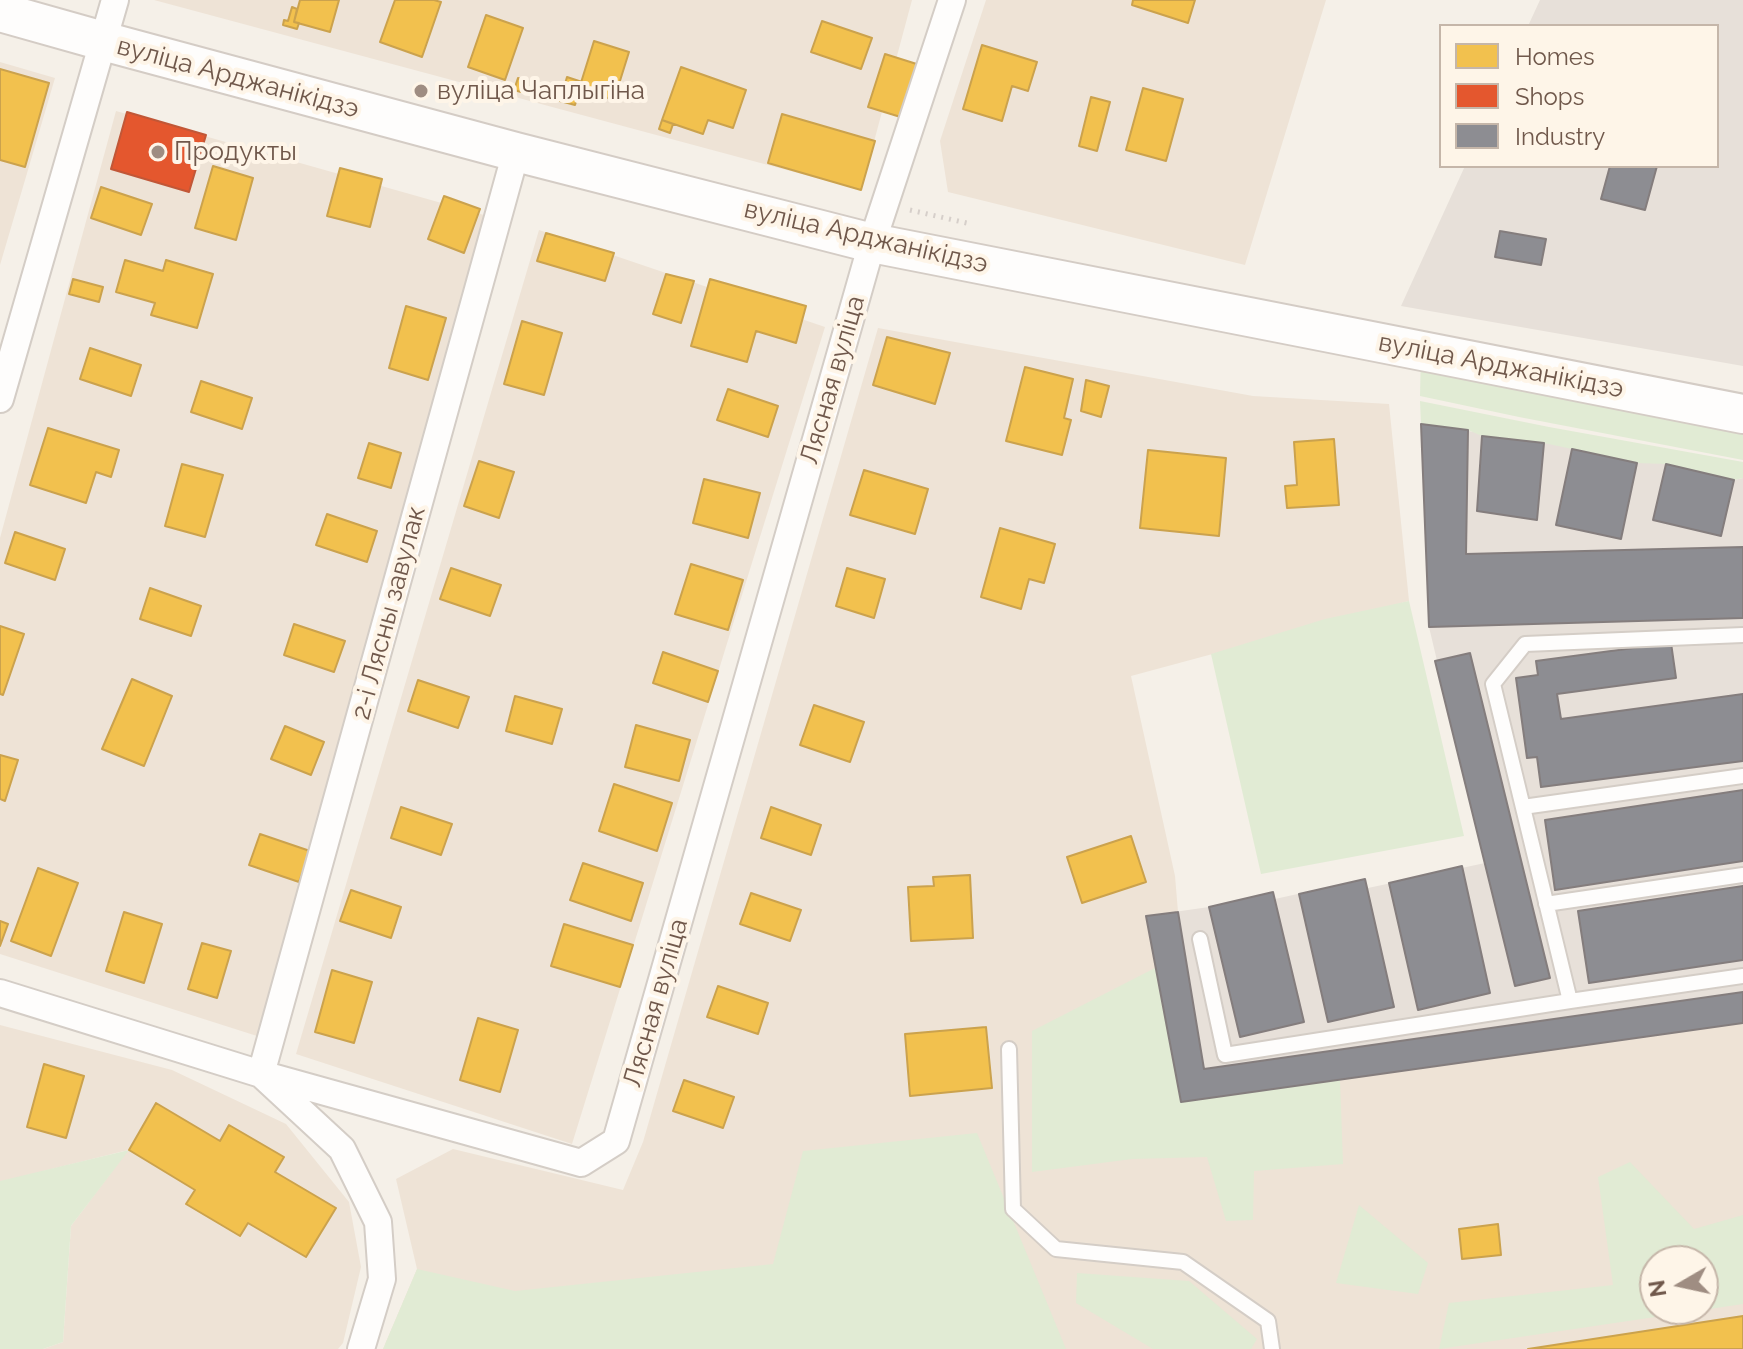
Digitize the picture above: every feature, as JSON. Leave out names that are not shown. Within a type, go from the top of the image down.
[{"type":"main road","name":"вуліца Арджанікідзэ","points":[[0,12],[516,152],[872,243],[1743,414]]},
{"type":"street","points":[[0,399],[9,334],[115,0]]},
{"type":"street","name":"Лясная вуліца","points":[[0,993],[261,1074],[581,1163],[616,1141],[872,243],[952,0]]},
{"type":"street","name":"2-і Лясны завулак","points":[[261,1074],[516,152]]},
{"type":"street","points":[[261,1074],[342,1149],[378,1222],[382,1279],[361,1349]]},
{"type":"lane","points":[[1570,1001],[1493,684],[1525,644],[1743,635]]},
{"type":"lane","points":[[1523,807],[1743,776]]},
{"type":"lane","points":[[1546,904],[1743,875]]},
{"type":"lane","points":[[1200,939],[1225,1055],[1743,976]]},
{"type":"lane","points":[[1009,1049],[1013,1209],[1056,1249],[1183,1262],[1268,1321],[1272,1349]]},
{"type":"shaded area","points":[[154,0],[912,0],[861,190]]},
{"type":"shaded area","points":[[986,0],[1326,0],[1245,265],[948,192],[940,141]]},
{"type":"shaded area","points":[[1540,0],[1743,0],[1743,366],[1401,306],[1464,168],[1719,168],[1719,24],[1529,24]]},
{"type":"shaded area","points":[[0,62],[55,78],[0,265]]},
{"type":"shaded area","points":[[116,111],[484,215],[257,1036],[0,954],[0,538]]},
{"type":"shaded area","points":[[539,230],[825,327],[572,1144],[296,1054]]},
{"type":"shaded area","points":[[878,328],[1253,396],[1389,404],[1409,601],[1131,676],[1175,876],[1178,912],[1340,1079],[1743,1023],[1743,1349],[383,1349],[417,1269],[396,1179],[453,1149],[623,1190],[643,1142]]},
{"type":"shaded area","points":[[1421,424],[1623,454],[1734,480],[1743,478],[1743,1023],[1181,1102],[1146,916],[1209,907],[1273,892],[1275,899],[1365,879],[1368,888],[1485,863],[1429,627]]},
{"type":"shaded area","points":[[0,1025],[172,1070],[286,1124],[349,1202],[361,1267],[343,1343],[338,1349],[43,1349],[63,1342],[71,1226],[128,1150],[0,1182]]},
{"type":"green space","points":[[1421,351],[1743,414],[1743,460],[1420,396]]},
{"type":"green space","points":[[1420,401],[1743,462],[1743,478],[1734,480],[1666,464],[1637,463],[1544,443],[1482,436],[1468,430],[1421,424]]},
{"type":"green space","points":[[1409,601],[1464,836],[1261,874],[1211,654],[1325,619]]},
{"type":"green space","points":[[1155,968],[1181,1102],[1340,1079],[1343,1164],[1254,1171],[1253,1220],[1226,1221],[1207,1157],[1132,1159],[1032,1172],[1032,1031]]},
{"type":"green space","points":[[977,1133],[1066,1349],[383,1349],[417,1269],[515,1291],[773,1264],[803,1151]]},
{"type":"green space","points":[[129,1150],[71,1226],[63,1342],[43,1349],[0,1349],[0,1181]]},
{"type":"green space","points":[[1630,1162],[1694,1229],[1743,1215],[1743,1304],[1719,1308],[1719,1245],[1639,1245],[1639,1319],[1439,1349],[1449,1303],[1613,1285],[1598,1177]]},
{"type":"green space","points":[[1359,1205],[1428,1263],[1418,1294],[1336,1283]]},
{"type":"green space","points":[[1077,1273],[1189,1281],[1257,1339],[1251,1349],[1153,1349],[1076,1303]]},
{"type":"building: Homes","points":[[300,0],[339,0],[330,32],[294,22]]},
{"type":"building: Homes","points":[[395,0],[441,2],[422,57],[380,42]]},
{"type":"building: Homes","points":[[1133,0],[1195,0],[1188,23],[1132,5]]},
{"type":"building: Homes","points":[[292,7],[297,9],[294,22],[299,23],[297,29],[283,25],[284,20],[288,21]]},
{"type":"building: Homes","points":[[486,15],[523,28],[505,80],[468,67]]},
{"type":"building: Homes","points":[[822,21],[872,38],[861,69],[811,52]]},
{"type":"building: Homes","points":[[594,41],[629,52],[614,100],[579,89]]},
{"type":"building: Homes","points":[[982,45],[1037,62],[1028,91],[1012,86],[1002,121],[963,109]]},
{"type":"building: Homes","points":[[885,54],[923,66],[907,119],[868,107]]},
{"type":"building: Homes","points":[[681,67],[746,90],[733,128],[708,120],[703,134],[662,120]]},
{"type":"building: Homes","points":[[0,69],[49,83],[25,167],[0,160]]},
{"type":"building: Homes","points":[[567,77],[582,82],[575,105],[560,101]]},
{"type":"building: Homes","points":[[518,78],[525,80],[521,92],[514,90]]},
{"type":"building: Homes","points":[[1143,88],[1183,99],[1166,161],[1126,150]]},
{"type":"building: Homes","points":[[1091,97],[1110,102],[1097,151],[1079,146]]},
{"type":"building: Homes","points":[[782,114],[875,141],[861,190],[768,163]]},
{"type":"building: Homes","points":[[662,120],[673,124],[670,133],[659,129]]},
{"type":"building: Homes","points":[[213,166],[253,178],[236,240],[195,228]]},
{"type":"building: Homes","points":[[340,168],[382,179],[370,227],[327,216]]},
{"type":"building: Homes","points":[[101,187],[152,204],[141,235],[91,218]]},
{"type":"building: Homes","points":[[444,196],[480,209],[464,253],[428,239]]},
{"type":"building: Homes","points":[[546,233],[614,253],[605,281],[537,261]]},
{"type":"building: Homes","points":[[125,260],[163,271],[166,260],[213,274],[197,328],[151,315],[155,303],[116,292]]},
{"type":"building: Homes","points":[[666,274],[694,281],[681,323],[653,314]]},
{"type":"building: Homes","points":[[73,279],[103,287],[99,302],[69,294]]},
{"type":"building: Homes","points":[[710,279],[806,306],[796,343],[756,331],[747,362],[691,346]]},
{"type":"building: Homes","points":[[406,306],[446,318],[428,380],[389,368]]},
{"type":"building: Homes","points":[[522,321],[562,333],[544,395],[504,384]]},
{"type":"building: Homes","points":[[887,337],[950,353],[935,404],[873,385]]},
{"type":"building: Homes","points":[[90,348],[141,365],[131,396],[80,379]]},
{"type":"building: Homes","points":[[1025,367],[1073,379],[1064,418],[1071,420],[1062,455],[1006,441]]},
{"type":"building: Homes","points":[[1086,380],[1109,386],[1101,417],[1081,411]]},
{"type":"building: Homes","points":[[201,381],[252,398],[242,429],[191,412]]},
{"type":"building: Homes","points":[[728,389],[778,406],[768,437],[717,420]]},
{"type":"building: Homes","points":[[48,428],[119,450],[111,477],[96,472],[86,503],[30,485]]},
{"type":"building: Homes","points":[[1334,439],[1339,505],[1287,508],[1285,486],[1297,485],[1294,442]]},
{"type":"building: Homes","points":[[369,443],[401,453],[391,488],[358,478]]},
{"type":"building: Homes","points":[[1148,450],[1226,458],[1219,536],[1140,528]]},
{"type":"building: Homes","points":[[479,461],[514,472],[499,518],[464,506]]},
{"type":"building: Homes","points":[[182,464],[223,475],[205,537],[165,526]]},
{"type":"building: Homes","points":[[864,470],[928,489],[915,534],[850,515]]},
{"type":"building: Homes","points":[[704,479],[760,493],[748,538],[693,523]]},
{"type":"building: Homes","points":[[327,514],[377,531],[367,562],[316,545]]},
{"type":"building: Homes","points":[[1000,528],[1055,544],[1044,583],[1029,579],[1021,609],[981,597]]},
{"type":"building: Homes","points":[[15,532],[65,549],[55,580],[5,563]]},
{"type":"building: Homes","points":[[691,564],[743,580],[728,630],[675,614]]},
{"type":"building: Homes","points":[[451,568],[501,585],[490,616],[440,599]]},
{"type":"building: Homes","points":[[847,568],[885,579],[874,618],[836,606]]},
{"type":"building: Homes","points":[[150,588],[201,606],[191,636],[140,619]]},
{"type":"building: Homes","points":[[294,624],[345,641],[334,672],[284,655]]},
{"type":"building: Homes","points":[[0,626],[24,634],[3,695],[0,694]]},
{"type":"building: Homes","points":[[663,652],[718,671],[708,702],[653,683]]},
{"type":"building: Homes","points":[[132,679],[172,696],[144,766],[102,749]]},
{"type":"building: Homes","points":[[418,680],[469,697],[458,728],[408,711]]},
{"type":"building: Homes","points":[[515,696],[562,709],[552,744],[506,731]]},
{"type":"building: Homes","points":[[814,705],[864,722],[850,762],[800,745]]},
{"type":"building: Homes","points":[[636,725],[690,740],[679,781],[625,767]]},
{"type":"building: Homes","points":[[285,726],[324,742],[311,775],[271,759]]},
{"type":"building: Homes","points":[[0,755],[18,760],[5,801],[0,799]]},
{"type":"building: Homes","points":[[614,784],[672,803],[657,851],[599,831]]},
{"type":"building: Homes","points":[[401,807],[452,824],[441,855],[391,838]]},
{"type":"building: Homes","points":[[771,807],[821,825],[811,855],[761,838]]},
{"type":"building: Homes","points":[[260,834],[310,851],[299,882],[249,865]]},
{"type":"building: Homes","points":[[1131,836],[1146,882],[1082,903],[1067,857]]},
{"type":"building: Homes","points":[[583,863],[643,883],[631,921],[570,900]]},
{"type":"building: Homes","points":[[38,868],[78,883],[51,956],[11,941]]},
{"type":"building: Homes","points":[[970,875],[973,938],[911,941],[908,887],[934,886],[933,877]]},
{"type":"building: Homes","points":[[351,890],[401,907],[391,938],[340,921]]},
{"type":"building: Homes","points":[[751,893],[801,910],[790,941],[740,924]]},
{"type":"building: Homes","points":[[124,912],[162,924],[144,983],[106,971]]},
{"type":"building: Homes","points":[[0,921],[8,924],[0,946]]},
{"type":"building: Homes","points":[[564,924],[633,945],[620,987],[551,966]]},
{"type":"building: Homes","points":[[202,943],[231,951],[217,998],[188,989]]},
{"type":"building: Homes","points":[[332,970],[372,982],[354,1043],[315,1032]]},
{"type":"building: Homes","points":[[718,986],[768,1003],[758,1034],[707,1017]]},
{"type":"building: Homes","points":[[478,1018],[518,1030],[500,1092],[460,1080]]},
{"type":"building: Homes","points":[[986,1027],[992,1088],[910,1096],[905,1034]]},
{"type":"building: Homes","points":[[44,1064],[84,1076],[66,1138],[27,1127]]},
{"type":"building: Homes","points":[[684,1080],[734,1097],[723,1128],[673,1111]]},
{"type":"building: Homes","points":[[156,1103],[220,1141],[229,1125],[284,1157],[275,1172],[336,1208],[306,1257],[248,1223],[240,1236],[186,1204],[195,1190],[129,1150]]},
{"type":"building: Homes","points":[[1498,1224],[1501,1255],[1462,1259],[1459,1229]]},
{"type":"building: Homes","points":[[1743,1316],[1743,1349],[1528,1349],[1684,1325],[1719,1325],[1719,1320]]},
{"type":"building: Shops","name":"Продукты","points":[[127,112],[206,135],[189,192],[111,169]]},
{"type":"building: Industry","points":[[1609,168],[1656,168],[1645,210],[1601,199]]},
{"type":"building: Industry","points":[[1500,231],[1546,239],[1541,265],[1495,257]]},
{"type":"building: Industry","points":[[1421,424],[1468,430],[1466,554],[1743,547],[1743,618],[1429,627]]},
{"type":"building: Industry","points":[[1482,436],[1544,443],[1537,520],[1477,511]]},
{"type":"building: Industry","points":[[1572,449],[1637,463],[1621,539],[1556,525]]},
{"type":"building: Industry","points":[[1666,464],[1734,480],[1721,536],[1653,520]]},
{"type":"building: Industry","points":[[1671,643],[1676,678],[1557,694],[1561,719],[1743,694],[1743,761],[1541,787],[1537,757],[1527,758],[1516,678],[1538,675],[1536,661]]},
{"type":"building: Industry","points":[[1470,653],[1550,978],[1515,986],[1435,661]]},
{"type":"building: Industry","points":[[1743,790],[1743,861],[1555,890],[1545,820]]},
{"type":"building: Industry","points":[[1462,866],[1490,993],[1418,1010],[1389,883]]},
{"type":"building: Industry","points":[[1365,879],[1394,1007],[1328,1022],[1299,894]]},
{"type":"building: Industry","points":[[1743,886],[1743,960],[1589,983],[1578,911]]},
{"type":"building: Industry","points":[[1273,892],[1304,1022],[1240,1037],[1209,907]]},
{"type":"building: Industry","points":[[1178,912],[1204,1069],[1743,992],[1743,1023],[1181,1102],[1146,916]]},
{"type":"place","name":"вуліца Чаплыгіна","points":[[421,91]]},
{"type":"place","name":"Продукты","points":[[158,152]]}]
